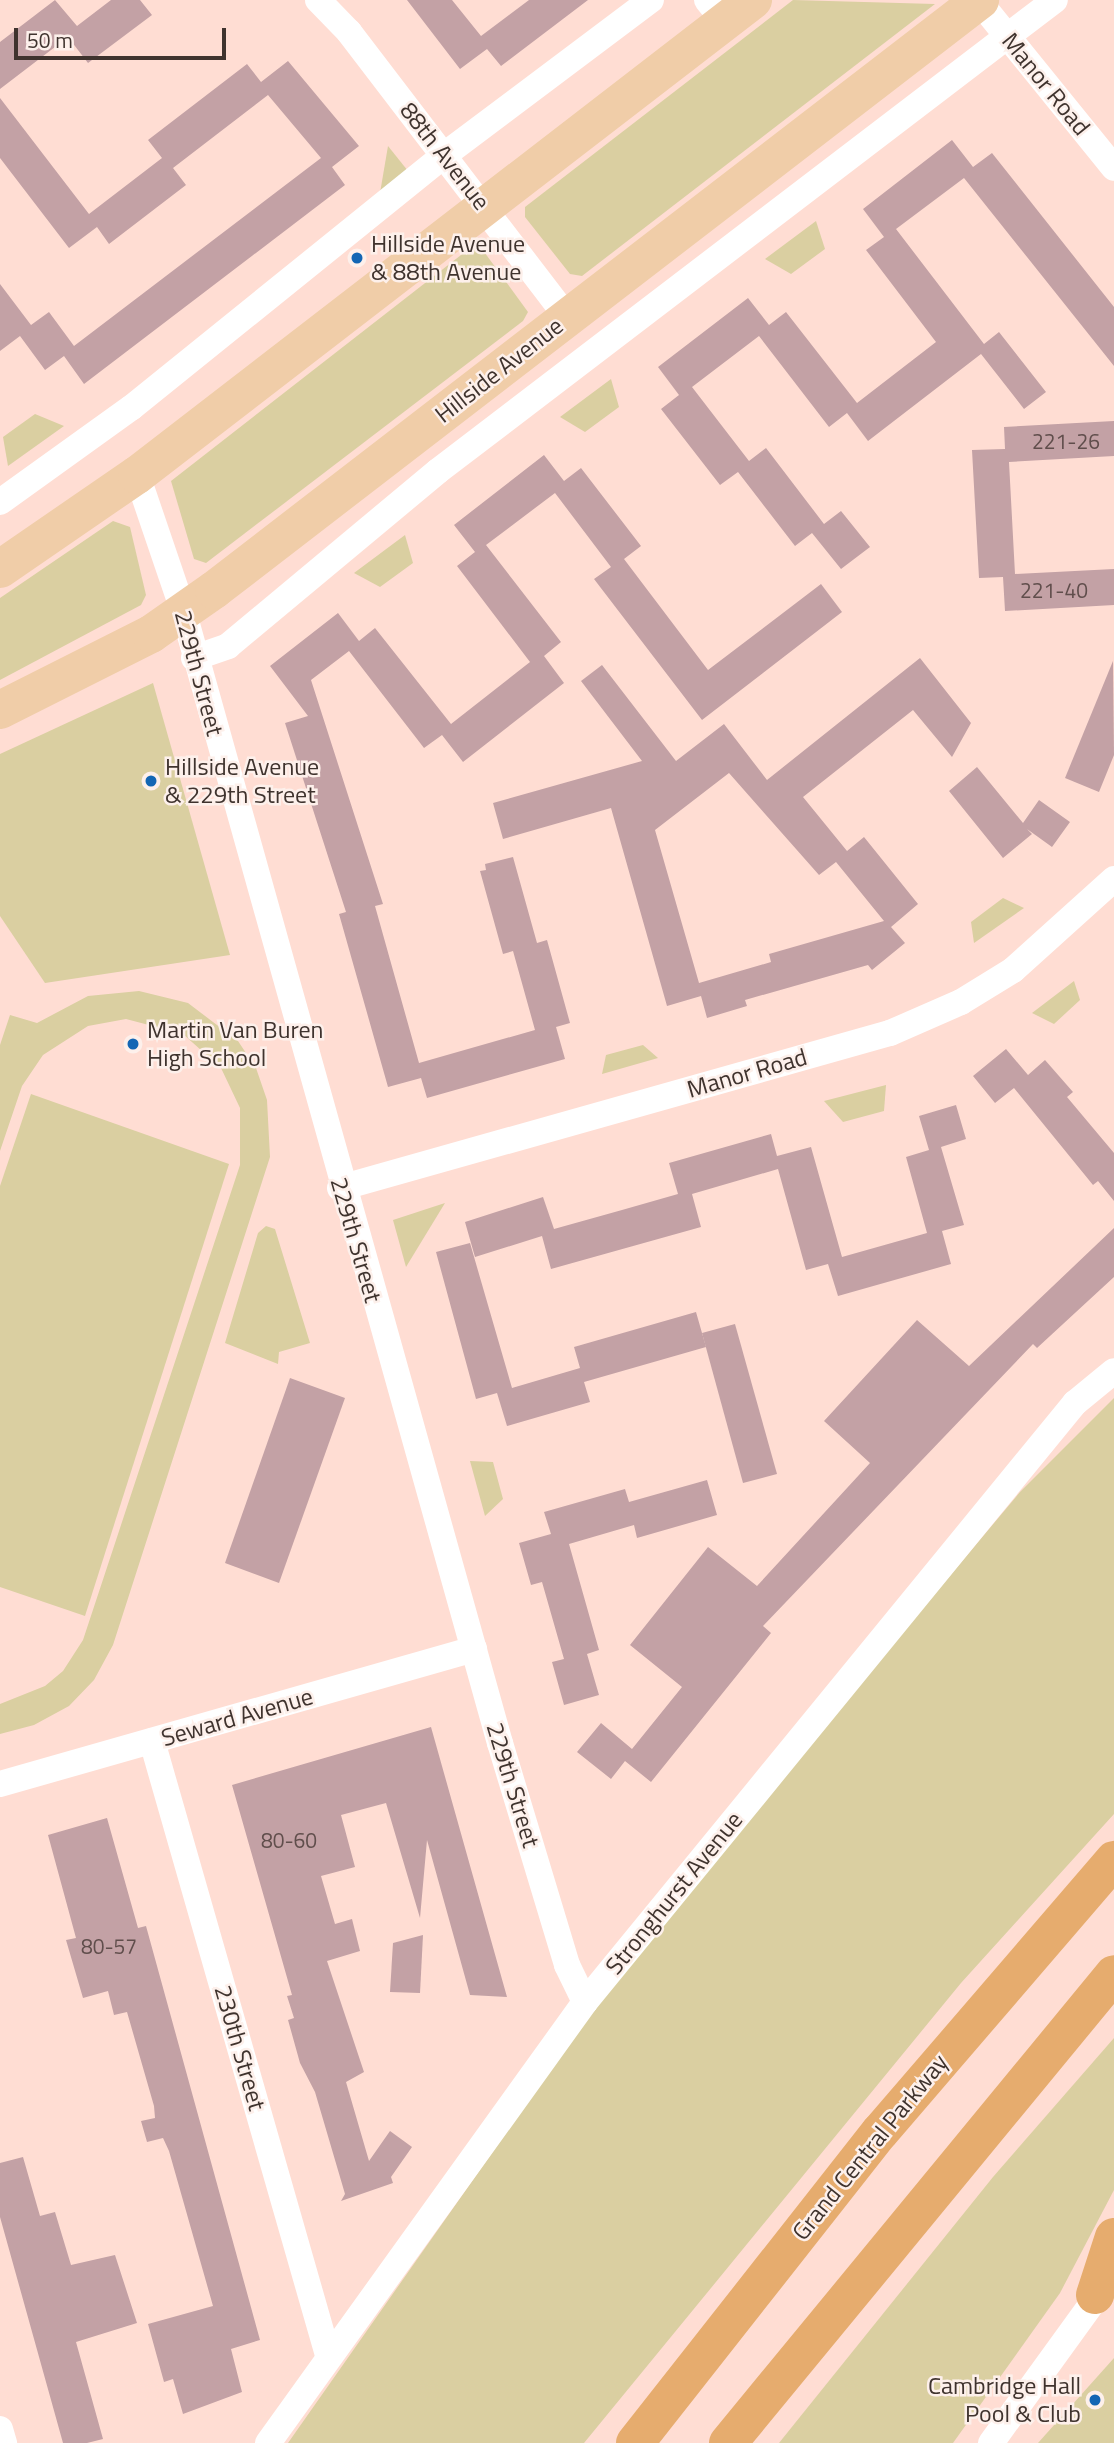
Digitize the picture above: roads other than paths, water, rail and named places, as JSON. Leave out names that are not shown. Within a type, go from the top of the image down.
[{"type":"highway","name":"Grand Central Parkway","points":[[635,2443],[880,2132],[1114,1860]]},
{"type":"highway","points":[[728,2443],[939,2180],[1114,1974]]},
{"type":"highway","points":[[1104,2285],[1114,2236]]},
{"type":"main road","name":"Hillside Avenue","points":[[0,710],[151,634],[979,0]]},
{"type":"main road","points":[[0,569],[137,475],[485,208],[728,7]]},
{"type":"street","name":"88th Avenue","points":[[318,0],[485,208],[568,317]]},
{"type":"street","points":[[0,502],[131,408],[443,156],[651,0]]},
{"type":"street","name":"Manor Road","points":[[979,0],[1114,168]]},
{"type":"street","name":"Hillside Avenue","points":[[194,658],[228,646],[438,471],[1055,0]]},
{"type":"street","name":"229th Street","points":[[137,475],[183,610],[340,1188],[474,1649],[568,1965],[585,2002]]},
{"type":"street","name":"Manor Road","points":[[340,1188],[890,1033],[961,1002],[1013,970],[1114,879]]},
{"type":"street","name":"Stronghurst Avenue","points":[[268,2443],[328,2355],[585,2002],[1076,1403],[1114,1371]]},
{"type":"street","name":"Seward Avenue","points":[[0,1784],[474,1649]]},
{"type":"street","name":"230th Street","points":[[152,1741],[328,2355]]},
{"type":"street","points":[[991,2443],[1104,2285]]},
{"type":"street","points":[[0,2429],[4,2443]]},
{"type":"place","name":"Hillside Avenue & 88th Avenue","points":[[357,258]]},
{"type":"place","name":"Hillside Avenue & 229th Street","points":[[151,781]]},
{"type":"place","name":"Martin Van Buren High School","points":[[133,1044]]},
{"type":"place","name":"Cambridge Hall Pool & Club","points":[[1095,2400]]}]
